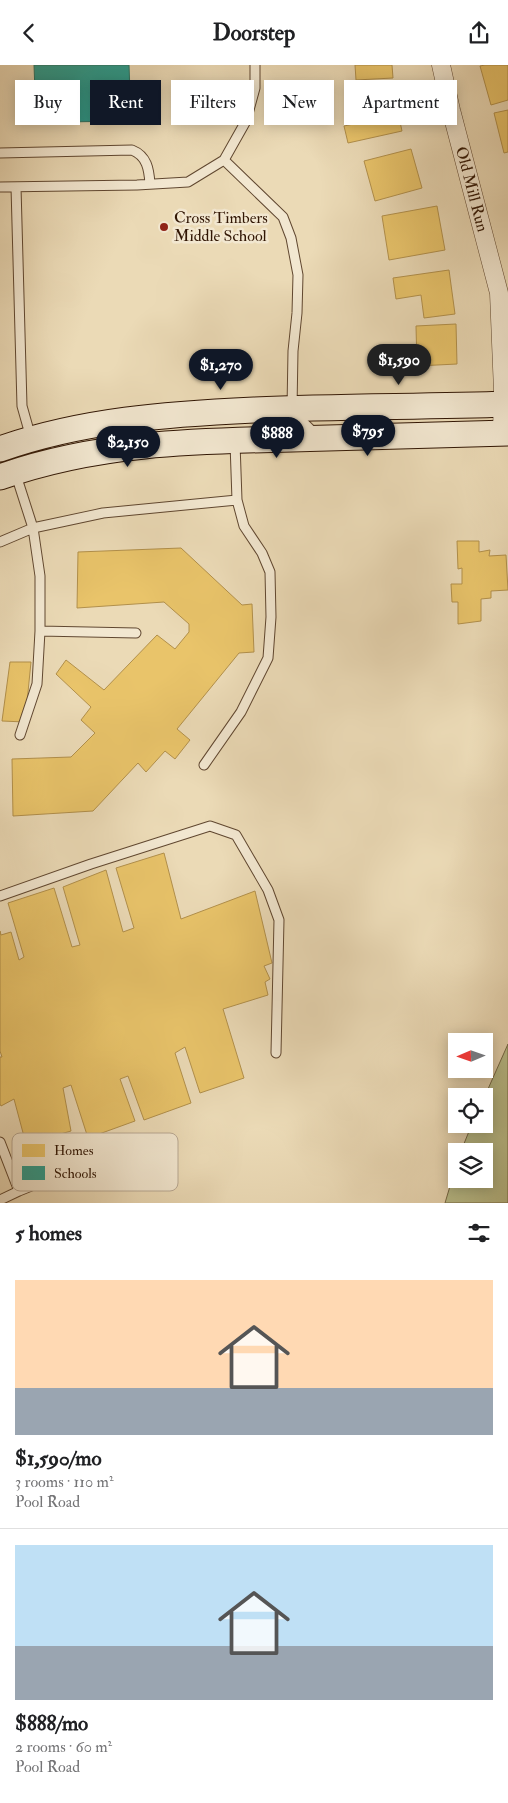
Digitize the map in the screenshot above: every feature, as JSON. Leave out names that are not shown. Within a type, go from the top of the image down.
[{"type":"main road","points":[[0,449],[31,438],[129,419],[196,412],[292,408],[505,404]]},
{"type":"main road","points":[[5,470],[133,446],[188,441],[505,433]]},
{"type":"main road","points":[[5,470],[31,438]]},
{"type":"street","name":"Old Mill Run","points":[[442,65],[451,110],[499,293],[505,433]]},
{"type":"lane","points":[[0,187],[150,184],[188,181],[224,160],[246,121],[255,88],[254,65]]},
{"type":"lane","points":[[0,153],[132,150],[140,153],[146,163],[150,184]]},
{"type":"lane","points":[[224,160],[282,217],[291,238],[298,275],[298,313],[293,351],[292,408],[318,438]]},
{"type":"lane","points":[[16,187],[22,406],[31,438]]},
{"type":"lane","points":[[204,765],[241,713],[268,658],[270,571],[262,553],[244,526],[237,500],[235,440]]},
{"type":"lane","points":[[5,470],[34,528],[40,577],[40,631],[37,684],[20,735]]},
{"type":"lane","points":[[0,542],[34,528],[104,513],[237,500]]},
{"type":"lane","points":[[40,631],[136,633]]},
{"type":"lane","points":[[0,896],[210,826],[236,835],[268,890],[279,920],[276,1053]]},
{"type":"lane","points":[[0,1143],[12,1175]]},
{"type":"lane","points":[[0,1200],[18,1191]]},
{"type":"green space","points":[[508,1044],[508,1203],[445,1203],[449,1188],[493,1188],[493,1143],[464,1143],[468,1133],[493,1133],[493,1088],[488,1088]]},
{"type":"building: Homes","points":[[355,65],[392,65],[393,78],[356,80]]},
{"type":"building: Homes","points":[[508,65],[508,100],[491,105],[480,66]]},
{"type":"building: Homes","points":[[508,110],[508,152],[504,153],[494,113]]},
{"type":"building: Homes","points":[[401,125],[402,131],[348,143],[344,126]]},
{"type":"building: Homes","points":[[411,149],[422,188],[375,201],[364,161]]},
{"type":"building: Homes","points":[[437,206],[445,250],[389,260],[382,216]]},
{"type":"building: Homes","points":[[449,270],[455,314],[424,318],[421,295],[396,299],[393,278]]},
{"type":"building: Homes","points":[[456,324],[457,364],[417,366],[416,326]]},
{"type":"building: Homes","points":[[457,541],[479,541],[479,552],[490,550],[489,556],[506,555],[508,590],[491,591],[491,598],[481,599],[481,621],[458,624],[458,602],[452,602],[451,584],[462,584],[462,568],[458,569]]},
{"type":"building: Homes","points":[[181,548],[242,605],[252,604],[254,652],[239,653],[177,729],[190,740],[175,759],[165,751],[146,772],[138,763],[93,811],[13,816],[12,759],[71,757],[95,733],[81,720],[91,707],[56,674],[66,660],[104,690],[157,635],[175,649],[189,632],[189,624],[164,602],[77,608],[78,552]]},
{"type":"building: Homes","points":[[10,662],[31,662],[25,722],[2,721]]},
{"type":"building: Homes","points":[[164,853],[181,919],[255,891],[272,963],[264,966],[270,979],[265,982],[268,995],[223,1009],[244,1078],[200,1093],[185,1047],[175,1053],[191,1103],[144,1120],[128,1076],[120,1079],[135,1121],[102,1133],[86,1133],[71,1085],[63,1088],[71,1131],[64,1133],[23,1133],[14,1099],[1,1106],[0,1104],[0,1057],[2,1057],[0,1051],[0,931],[1,935],[11,932],[19,960],[24,957],[8,903],[54,888],[72,947],[80,945],[63,887],[106,870],[123,932],[134,928],[116,868]]},
{"type":"building: Schools","points":[[34,65],[129,65],[130,80],[90,80],[90,122],[80,122],[80,80],[35,80]]},
{"type":"place","name":"Cross Timbers Middle School","points":[[164,227]]}]
